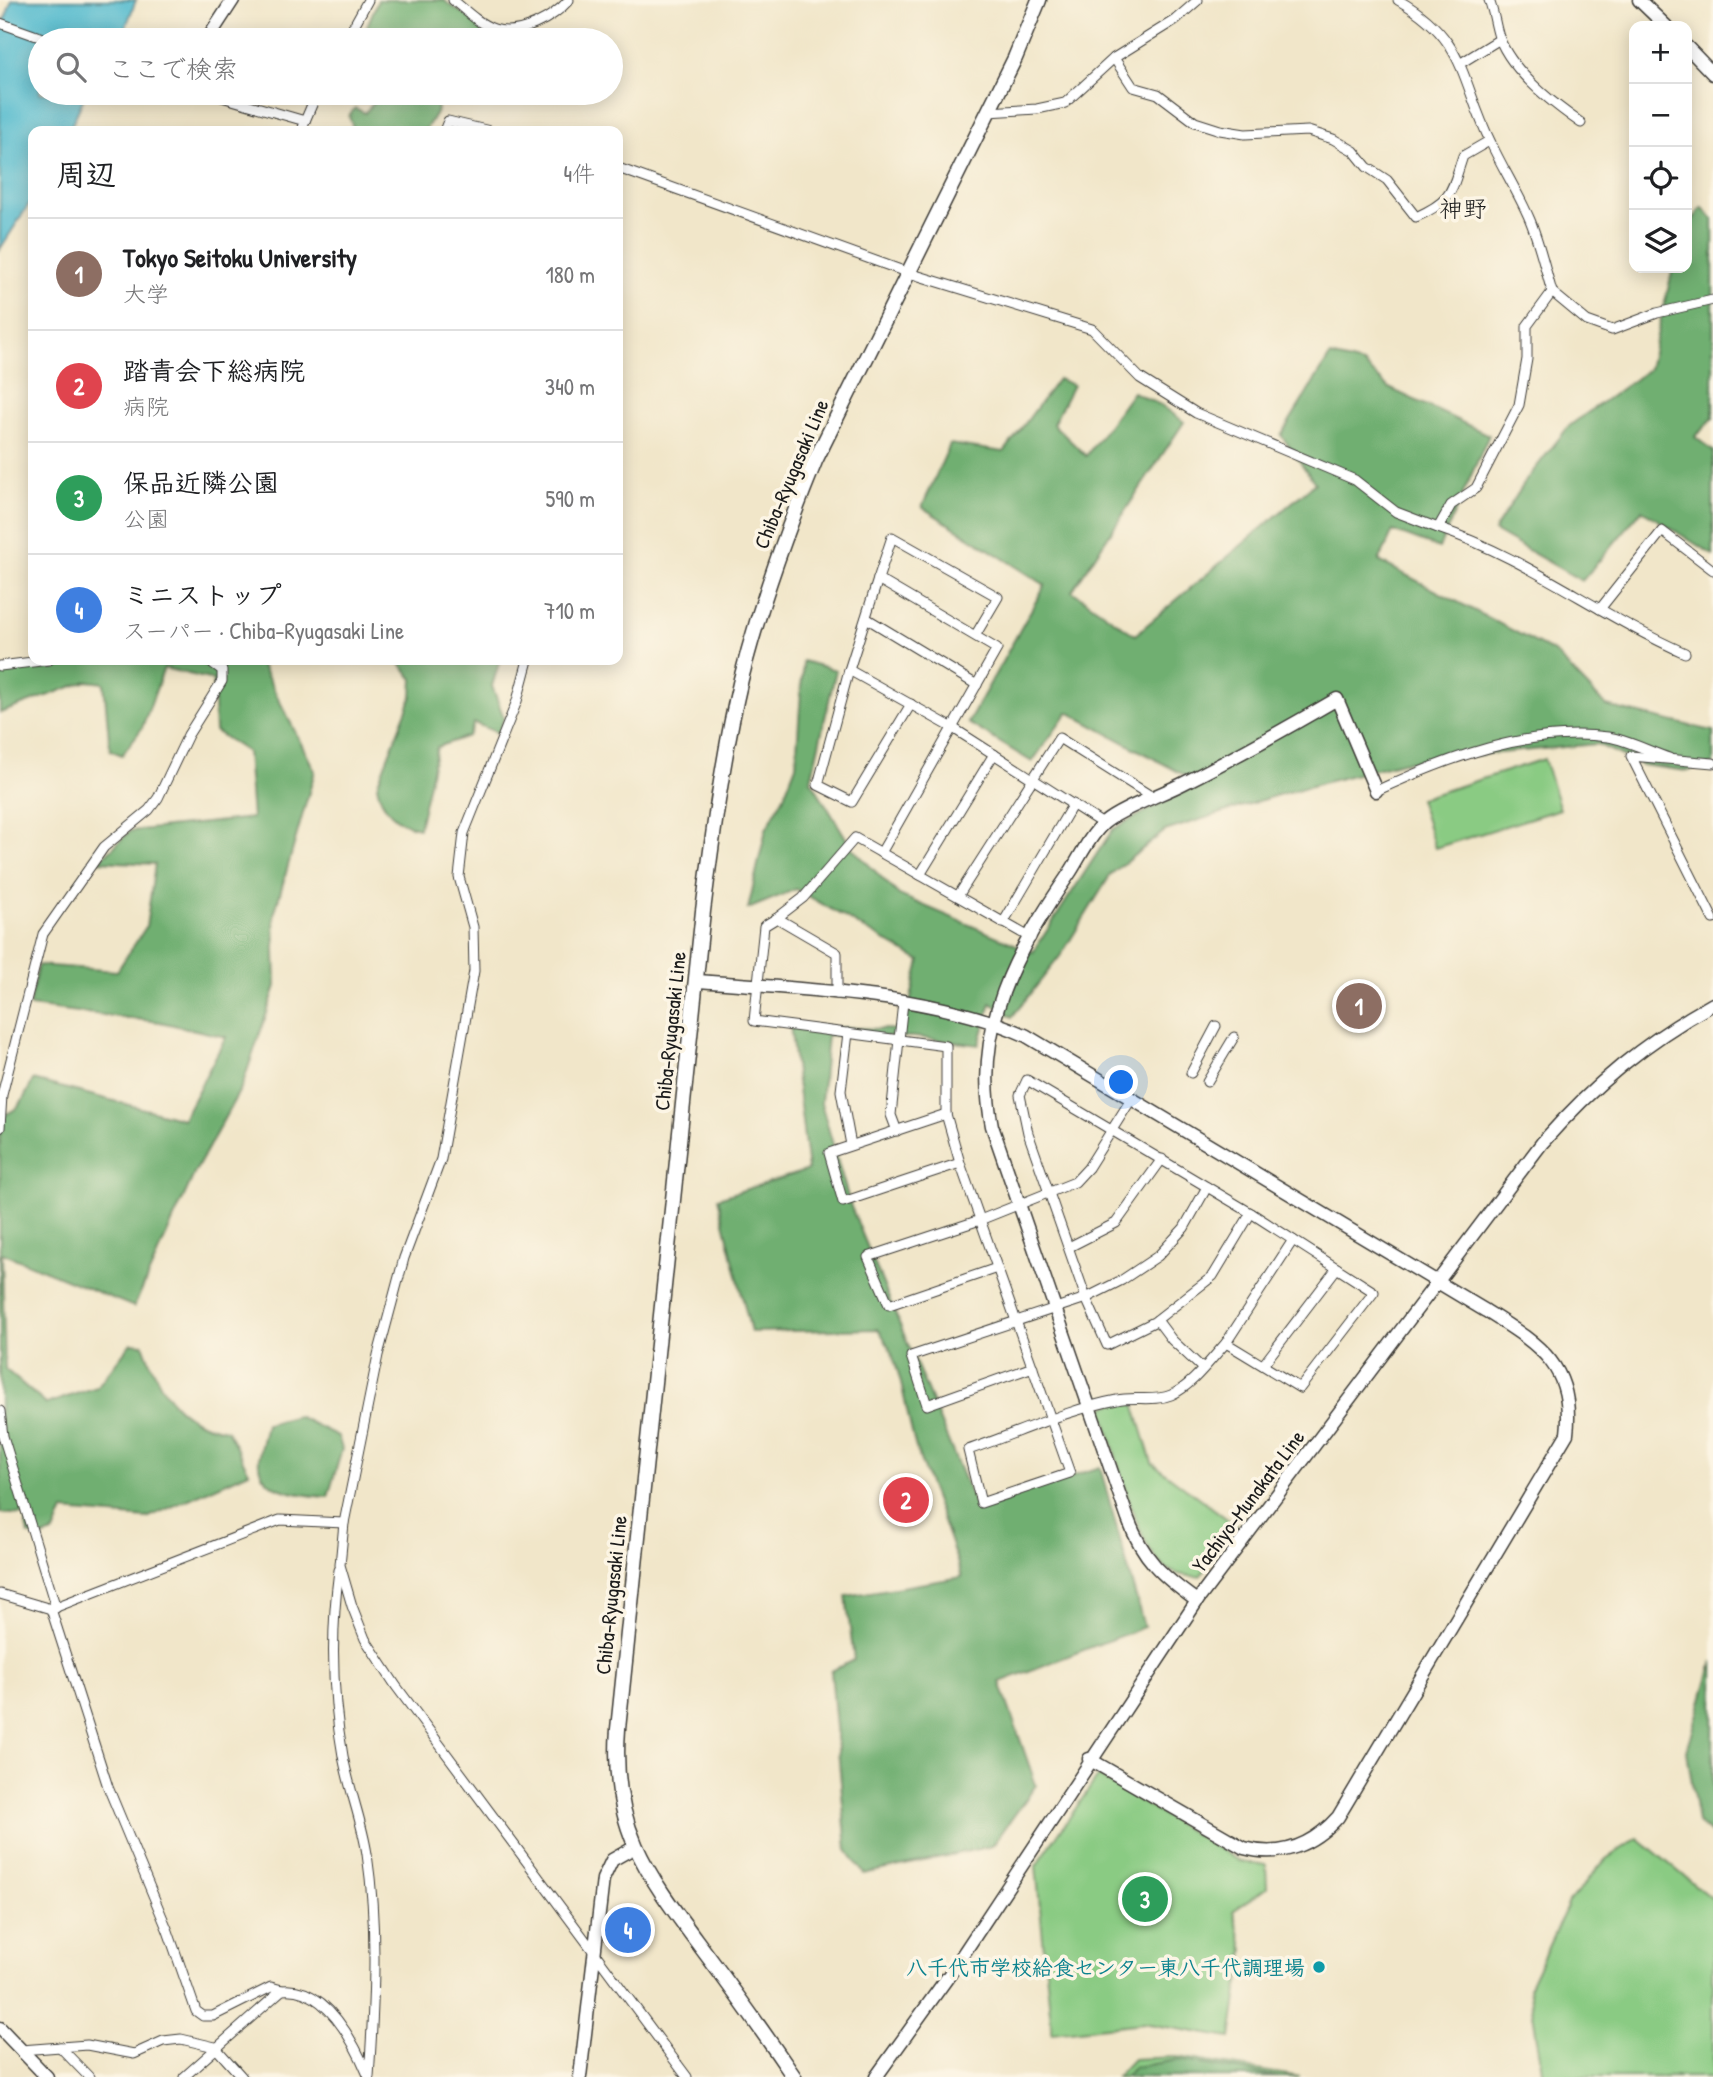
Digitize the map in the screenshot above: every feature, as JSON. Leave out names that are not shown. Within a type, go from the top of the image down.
[{"type":"main road","name":"Chiba-Ryugasaki Line","points":[[794,2077],[659,1890],[635,1847],[622,1804],[616,1760],[719,793],[733,716],[759,614],[816,461],[988,111],[1039,0]]},
{"type":"street","points":[[215,28],[233,0]]},
{"type":"street","points":[[353,28],[368,0]]},
{"type":"street","points":[[453,0],[492,28]]},
{"type":"street","points":[[518,28],[532,25],[569,0]]},
{"type":"street","points":[[988,111],[1057,106],[1114,58],[1175,20],[1198,0]]},
{"type":"street","points":[[1398,0],[1424,15],[1436,27],[1461,63],[1489,141],[1530,220],[1552,292],[1587,321],[1612,330],[1657,313],[1713,300]]},
{"type":"street","points":[[1489,0],[1500,39],[1517,65],[1549,98],[1581,123]]},
{"type":"street","points":[[1493,11],[1502,0]]},
{"type":"street","points":[[1639,0],[1661,21]]},
{"type":"street","points":[[0,23],[28,33]]},
{"type":"street","points":[[1461,63],[1500,39]]},
{"type":"street","points":[[1692,52],[1713,74]]},
{"type":"street","points":[[1114,58],[1133,88],[1158,94],[1195,122],[1245,134],[1308,131],[1333,139],[1354,151],[1367,167],[1387,180],[1416,217],[1428,212],[1456,188],[1464,156],[1489,141]]},
{"type":"street","points":[[249,105],[304,121]]},
{"type":"street","points":[[303,126],[311,105]]},
{"type":"street","points":[[446,126],[448,121],[470,126]]},
{"type":"street","points":[[623,170],[909,273],[1092,329],[1140,378],[1196,413],[1355,480],[1395,512],[1510,558],[1642,635],[1685,653]]},
{"type":"street","points":[[1438,528],[1451,505],[1476,488],[1519,405],[1527,359],[1527,326],[1552,292]]},
{"type":"street","points":[[1600,609],[1662,531],[1713,570]]},
{"type":"street","points":[[911,704],[852,802],[818,785],[849,670],[892,537],[998,597],[975,636]]},
{"type":"street","points":[[878,579],[997,649],[881,853]]},
{"type":"street","points":[[866,618],[977,685]]},
{"type":"street","points":[[0,666],[28,663]]},
{"type":"street","points":[[0,1128],[2,1095],[43,934],[104,847],[149,810],[158,798],[188,735],[222,681],[222,670],[215,665]]},
{"type":"street","points":[[368,2077],[376,1939],[367,1853],[343,1756],[339,1726],[334,1623],[344,1523],[378,1356],[404,1258],[441,1158],[474,971],[473,927],[459,877],[464,833],[513,712],[527,665]]},
{"type":"street","points":[[849,670],[953,728],[1103,824]]},
{"type":"street","points":[[1197,1601],[1158,1570],[1137,1543],[1021,1205],[1005,1167],[988,1108],[986,1053],[992,1021],[1014,967],[1056,893],[1103,824],[1337,699],[1376,791],[1461,755],[1566,735],[1611,737],[1669,758]]},
{"type":"street","points":[[958,897],[1059,738],[1154,798]]},
{"type":"street","points":[[920,875],[994,754]]},
{"type":"street","points":[[1713,763],[1631,756],[1713,919]]},
{"type":"street","points":[[1003,923],[1073,804]]},
{"type":"street","points":[[1031,938],[855,838],[803,898],[764,926],[754,1021],[946,1045],[946,1114],[960,1163],[1033,1367],[1052,1421],[1070,1473],[981,1503],[968,1450],[1052,1421],[1091,1406],[1120,1399],[1171,1395],[1226,1343],[1293,1240]]},
{"type":"street","points":[[777,918],[837,953],[837,994]]},
{"type":"street","points":[[697,981],[942,1007],[992,1021],[1049,1048],[1532,1340],[1548,1355],[1566,1387],[1569,1413],[1567,1434],[1338,1817],[1325,1832],[1299,1847],[1256,1851],[1226,1840],[1089,1759]]},
{"type":"street","points":[[897,1131],[891,1115],[903,1002]]},
{"type":"street","name":"Yachiyo-Munakata Line","points":[[876,2077],[950,1974],[1089,1759],[1197,1601],[1542,1143],[1588,1093],[1649,1042],[1713,1004]]},
{"type":"street","points":[[1191,1073],[1216,1026]]},
{"type":"street","points":[[848,1033],[841,1091],[851,1145]]},
{"type":"street","points":[[1207,1082],[1234,1037]]},
{"type":"street","points":[[1226,1343],[1300,1388],[1374,1292],[1251,1213],[1112,1128],[1027,1080],[1020,1095],[1028,1133],[1086,1298],[1107,1345],[1157,1320],[1213,1276],[1251,1213]]},
{"type":"street","points":[[997,1268],[889,1305],[868,1257],[980,1220],[1051,1194],[1075,1182],[1132,1098]]},
{"type":"street","points":[[946,1114],[829,1153],[843,1202],[960,1163]]},
{"type":"street","points":[[1069,1247],[1116,1223],[1162,1159]]},
{"type":"street","points":[[1033,1367],[927,1405],[911,1356],[1086,1298],[1158,1256],[1184,1228],[1207,1187]]},
{"type":"street","points":[[1263,1366],[1337,1268]]},
{"type":"street","points":[[1157,1320],[1172,1340],[1202,1368]]},
{"type":"street","points":[[0,1411],[2,1436],[108,1787],[168,1931],[196,2011],[214,2016],[271,1987],[294,1989],[315,1997],[351,2040],[368,2077]]},
{"type":"street","points":[[0,1594],[53,1609],[280,1520],[344,1523]]},
{"type":"street","points":[[340,1565],[365,1639],[396,1686],[687,2077]]},
{"type":"street","points":[[580,2077],[606,1870],[611,1860],[635,1847]]},
{"type":"street","points":[[184,2077],[282,1990]]},
{"type":"street","points":[[0,2028],[47,2077]]},
{"type":"street","points":[[22,2050],[87,2045],[134,2053],[163,2041],[181,2039],[215,2047],[242,2077]]},
{"type":"street","points":[[60,2047],[89,2077]]},
{"type":"green space","points":[[378,0],[443,0],[484,28],[368,28]]},
{"type":"green space","points":[[372,105],[437,105],[438,109],[428,126],[352,126],[349,116],[355,108],[365,113]]},
{"type":"green space","points":[[1702,207],[1713,219],[1713,418],[1695,437],[1713,451],[1713,555],[1642,510],[1582,581],[1494,531],[1527,479],[1569,426],[1649,369],[1672,273],[1692,273],[1692,221]]},
{"type":"green space","points":[[1330,356],[1363,364],[1389,388],[1489,435],[1439,548],[1393,531],[1379,561],[1554,652],[1606,706],[1713,731],[1713,764],[1687,771],[1642,765],[1597,744],[1402,762],[1281,794],[1165,831],[1111,874],[1061,955],[1012,1017],[991,1003],[979,1045],[914,1037],[827,1035],[821,1103],[851,1207],[976,1508],[1100,1467],[1144,1627],[1000,1682],[1036,1785],[992,1846],[864,1874],[847,1850],[831,1671],[854,1660],[846,1596],[962,1577],[917,1451],[893,1356],[878,1329],[751,1332],[718,1198],[808,1170],[790,1025],[903,1030],[920,961],[796,889],[748,909],[766,829],[784,796],[796,765],[803,661],[836,670],[811,780],[852,848],[899,895],[1033,952],[1113,829],[1199,783],[1068,712],[1032,762],[968,723],[1045,585],[922,507],[950,444],[1004,452],[1058,379],[1073,385],[1053,424],[1086,456],[1133,392],[1161,405],[1184,422],[1072,591],[1135,635],[1315,483],[1281,435]]},
{"type":"green space","points":[[39,665],[262,665],[315,771],[274,915],[276,986],[242,1086],[195,1172],[134,1307],[2,1253],[5,1369],[46,1404],[97,1387],[131,1343],[143,1344],[163,1389],[172,1401],[182,1412],[195,1420],[227,1430],[249,1472],[147,1518],[63,1511],[54,1533],[39,1538],[28,1534],[24,1515],[0,1513],[0,1115],[17,1107],[33,1080],[183,1119],[226,1037],[160,1022],[29,1006],[38,965],[117,971],[146,927],[155,864],[99,861],[130,831],[252,818],[247,752],[215,731],[213,680],[164,668],[142,728],[122,755],[110,750],[104,683],[87,681],[0,713],[0,672]]},
{"type":"green space","points":[[401,665],[498,665],[492,686],[504,718],[498,733],[474,723],[468,736],[437,747],[419,828],[404,823],[391,814],[382,801],[377,785],[412,696],[413,679]]},
{"type":"green space","points":[[1544,759],[1560,809],[1435,848],[1419,799]]},
{"type":"green space","points":[[1121,1402],[1134,1403],[1152,1463],[1238,1527],[1200,1576],[1178,1574],[1164,1567],[1142,1534],[1126,1492],[1103,1411],[1106,1406]]},
{"type":"green space","points":[[297,1416],[338,1436],[342,1449],[328,1497],[283,1490],[272,1485],[260,1469],[259,1457],[266,1424]]},
{"type":"green space","points":[[1713,1661],[1713,1836],[1698,1823],[1687,1751]]},
{"type":"green space","points":[[1098,1776],[1239,1861],[1266,1865],[1267,1888],[1233,1911],[1244,1950],[1231,2038],[1143,2023],[1052,2033],[1036,1866]]},
{"type":"green space","points":[[1638,1838],[1713,1900],[1713,2077],[1543,2077],[1529,1988],[1569,1902],[1606,1859]]},
{"type":"green space","points":[[1177,2057],[1300,2077],[1116,2077],[1133,2059]]},
{"type":"green space","points":[[1178,2060],[1280,2077],[1125,2077],[1134,2067]]},
{"type":"water","points":[[12,0],[136,0],[126,28],[28,28],[28,105],[81,105],[71,126],[28,126],[28,206],[0,249],[0,32]]},
{"type":"place","name":"Tokyo Seitoku University","points":[[1359,1006]]},
{"type":"place","name":"踏青会下総病院","points":[[906,1500]]},
{"type":"place","name":"保品近隣公園","points":[[1145,1899]]},
{"type":"place","name":"ミニストップ","points":[[628,1930]]},
{"type":"place","name":"八千代市学校給食センター東八千代調理場","points":[[1319,1967]]},
{"type":"district","name":"神野","points":[[1463,208]]}]
